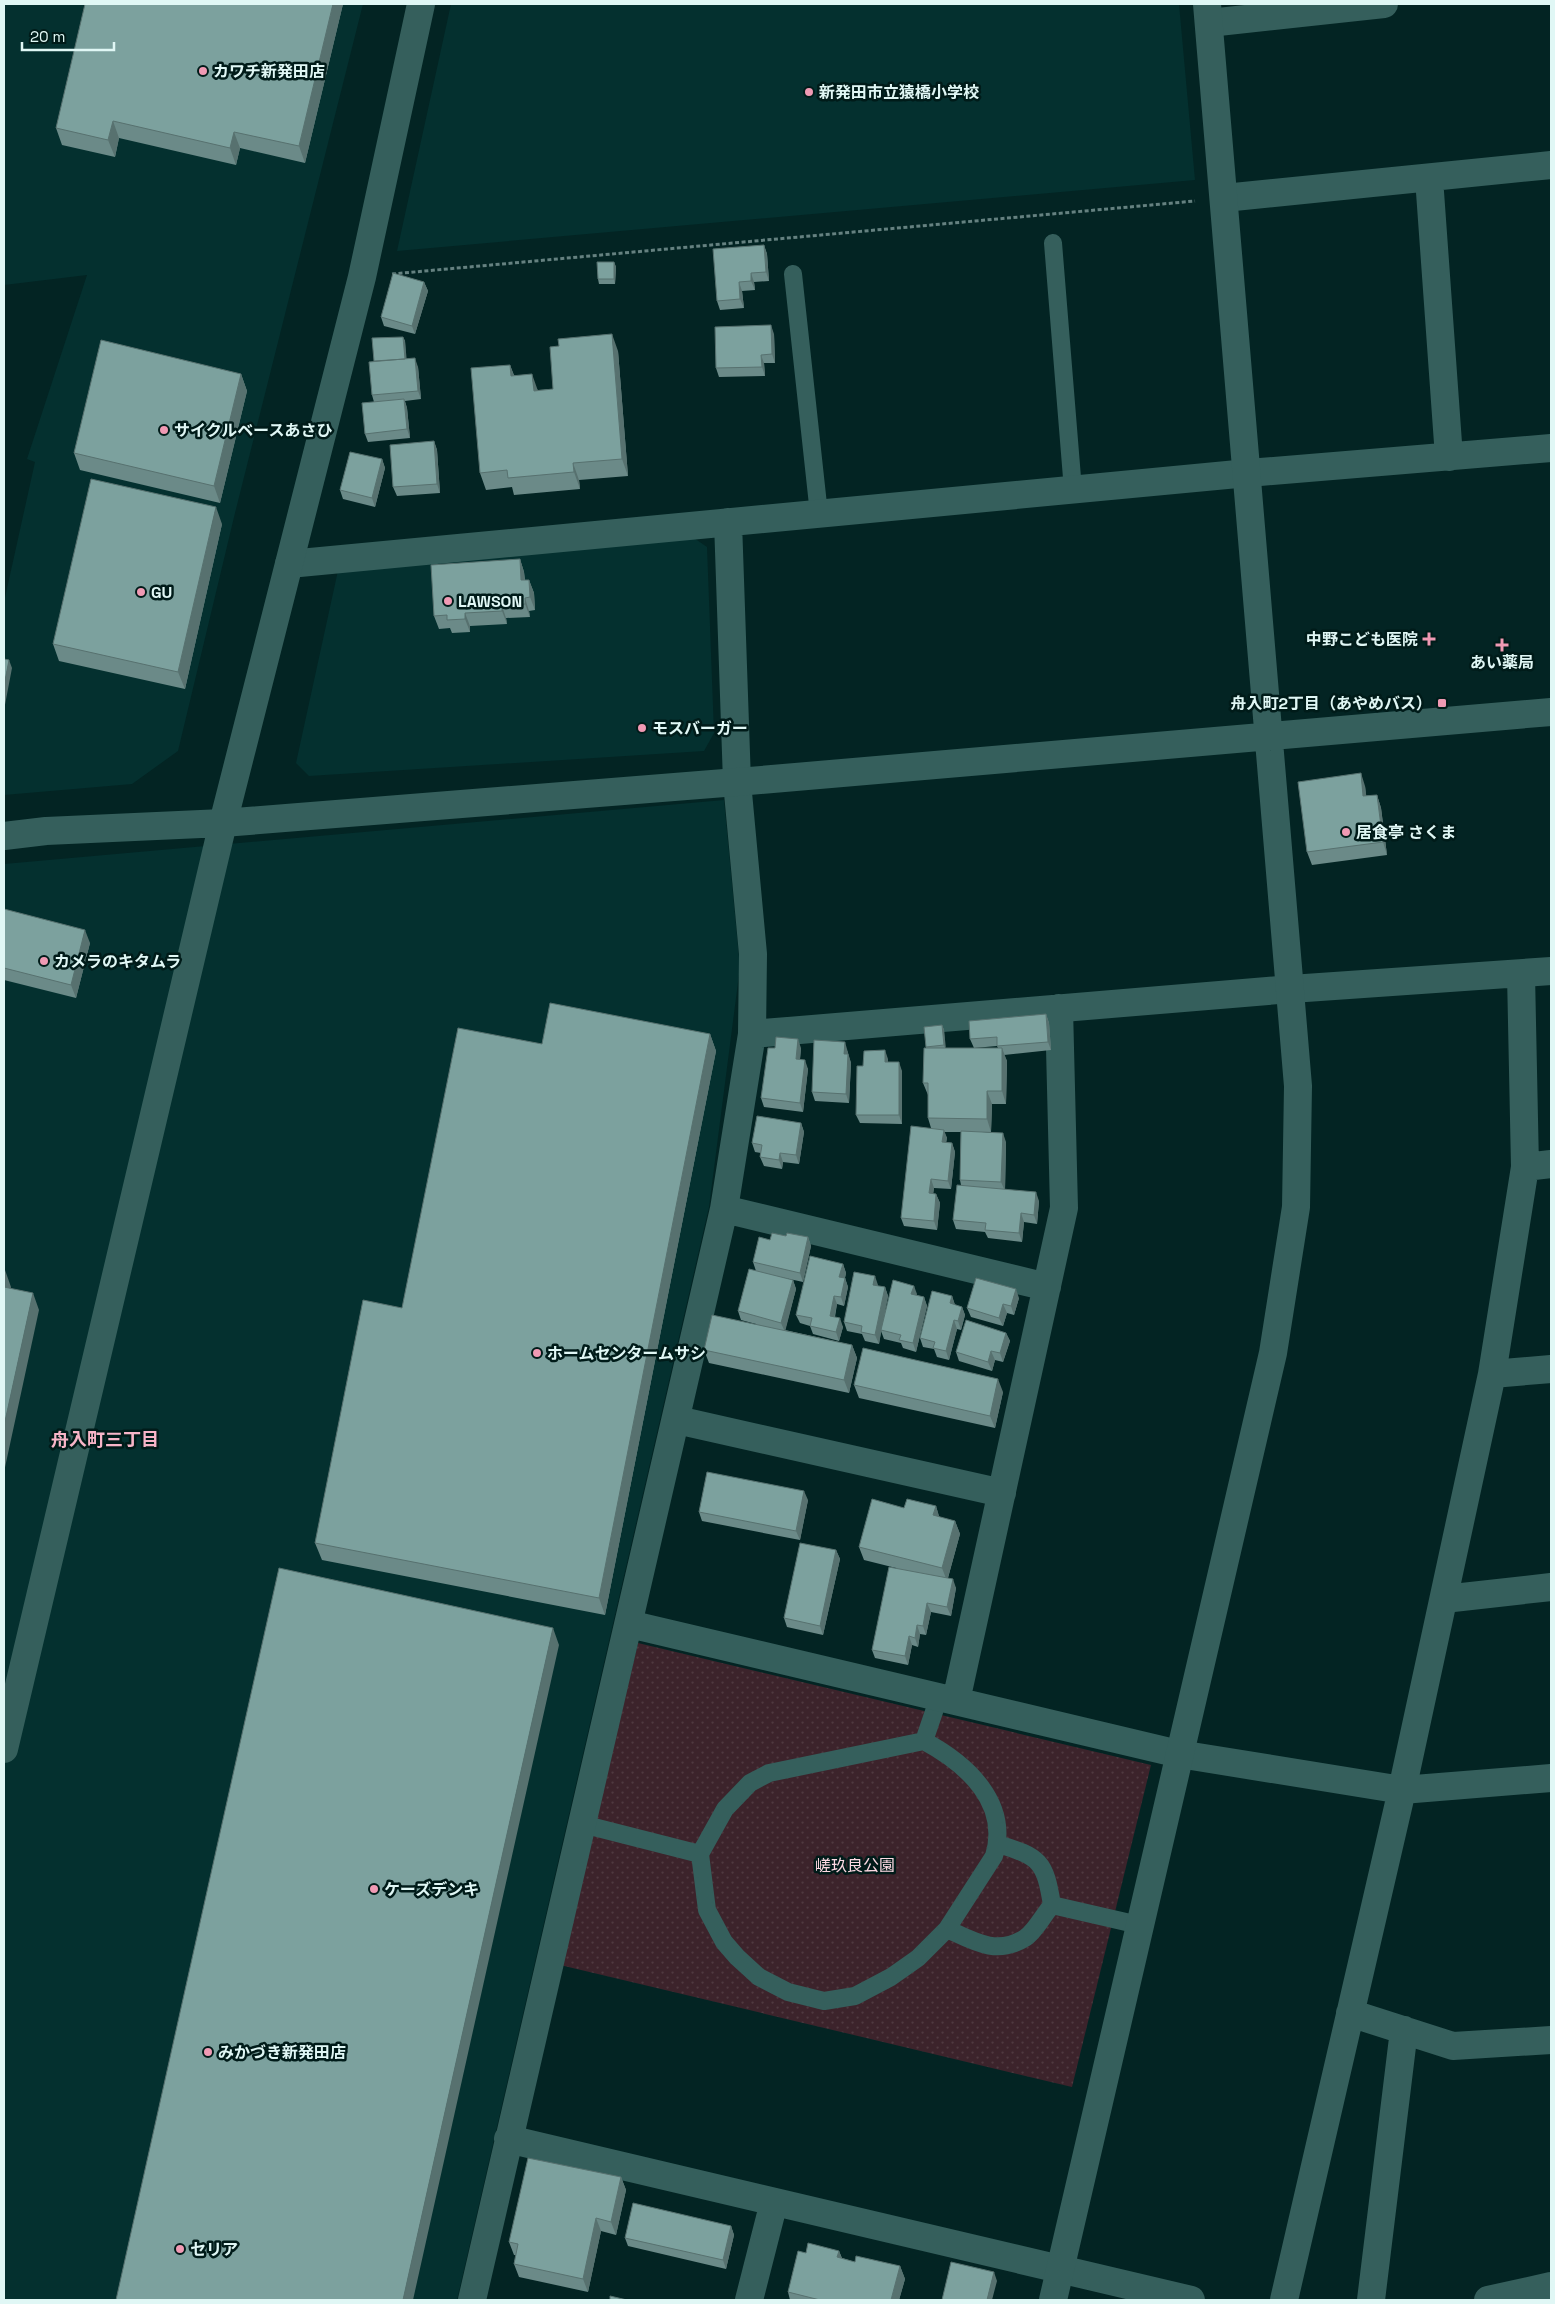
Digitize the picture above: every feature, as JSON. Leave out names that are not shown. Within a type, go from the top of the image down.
[{"type":"street","points":[[4,1749],[223,822],[362,277],[421,4]]},
{"type":"street","points":[[1053,2300],[1058,2269],[1273,1353],[1296,1206],[1298,1086],[1291,989],[1208,13],[1384,4]]},
{"type":"street","points":[[1224,198],[1551,165]]},
{"type":"street","points":[[1429,178],[1449,457]]},
{"type":"street","points":[[289,564],[1248,473],[1551,448]]},
{"type":"street","points":[[472,2300],[677,1420],[724,1210],[752,1034],[753,954],[737,782],[728,522]]},
{"type":"street","points":[[4,836],[46,831],[223,822],[737,782],[1271,738],[1551,712]]},
{"type":"street","points":[[752,1034],[1291,989],[1551,971]]},
{"type":"street","points":[[1284,2300],[1402,1790],[1538,1166],[1521,974]]},
{"type":"street","points":[[947,1699],[1002,1493],[1064,1208],[1059,1008]]},
{"type":"street","points":[[724,1210],[1047,1287]]},
{"type":"street","points":[[1492,1374],[1551,1369]]},
{"type":"street","points":[[677,1420],[1002,1493]]},
{"type":"street","points":[[1444,1599],[1551,1586]]},
{"type":"street","points":[[629,1624],[1179,1754],[1402,1790],[1551,1778]]},
{"type":"street","points":[[1350,2013],[1453,2046],[1551,2040]]},
{"type":"street","points":[[1370,2300],[1404,2030]]},
{"type":"street","points":[[508,2139],[1191,2300]]},
{"type":"street","points":[[749,2300],[774,2202]]},
{"type":"street","points":[[1488,2300],[1551,2286]]},
{"type":"lane","points":[[1053,243],[1073,490]]},
{"type":"lane","points":[[793,274],[820,514]]},
{"type":"lane","points":[[924,1741],[947,1699]]},
{"type":"lane","points":[[924,1741],[946,1753],[981,1786],[991,1801],[997,1818],[998,1844],[994,1856],[979,1882],[947,1929],[918,1958],[891,1977],[855,1996],[824,2001],[788,1992],[760,1977],[737,1957],[724,1942],[707,1910],[700,1854],[725,1809],[750,1783],[769,1773],[924,1741]]},
{"type":"lane","points":[[582,1824],[700,1854]]},
{"type":"lane","points":[[947,1929],[988,1948],[1008,1945],[1026,1938],[1052,1905],[1048,1877],[1041,1866],[1024,1852],[998,1844]]},
{"type":"lane","points":[[1052,1905],[1139,1925]]},
{"type":"path","points":[[362,277],[1224,198]]},
{"type":"shaded area","points":[[4,4],[363,4],[235,513],[178,751],[132,784],[4,795],[4,602],[35,462],[27,459],[87,275],[4,285]]},
{"type":"shaded area","name":"新発田市立猿橋小学校","points":[[451,4],[1179,4],[1195,180],[397,251]]},
{"type":"shaded area","points":[[691,536],[707,547],[714,733],[704,751],[309,776],[296,763],[339,566]]},
{"type":"shaded area","points":[[724,800],[740,967],[709,1207],[457,2300],[4,2300],[4,864]]},
{"type":"green space","name":"嵯玖良公園","points":[[638,1643],[1151,1765],[1072,2087],[560,1965]]},
{"type":"building","name":"カワチ新発田店","points":[[85,4],[333,4],[299,146],[234,132],[230,148],[113,121],[108,140],[56,128]]},
{"type":"building","points":[[764,245],[766,272],[751,273],[751,281],[739,282],[740,299],[717,301],[713,249]]},
{"type":"building","points":[[597,262],[614,262],[614,279],[598,279]]},
{"type":"building","points":[[393,273],[424,282],[412,326],[381,317]]},
{"type":"building","points":[[771,325],[772,354],[761,355],[762,367],[716,368],[715,327]]},
{"type":"building","points":[[612,334],[622,459],[573,463],[574,472],[508,478],[507,470],[480,473],[471,368],[510,365],[511,376],[532,374],[534,391],[553,389],[550,347],[559,346],[558,339]]},
{"type":"building","points":[[403,337],[405,359],[374,361],[372,338]]},
{"type":"building","name":"サイクルベースあさひ","points":[[101,340],[241,374],[214,486],[74,453]]},
{"type":"building","points":[[415,358],[418,391],[372,395],[369,362]]},
{"type":"building","points":[[404,399],[407,429],[365,434],[362,403]]},
{"type":"building","points":[[434,441],[437,484],[393,487],[390,445]]},
{"type":"building","points":[[350,452],[382,459],[372,498],[340,490]]},
{"type":"building","name":"GU","points":[[91,479],[216,507],[178,672],[53,644]]},
{"type":"building","points":[[520,559],[521,580],[529,580],[530,597],[525,598],[525,604],[502,606],[502,611],[465,613],[465,619],[447,620],[447,615],[434,616],[431,565]]},
{"type":"building","points":[[4,659],[9,660],[4,686]]},
{"type":"building","name":"居食亭 さくま","points":[[1361,773],[1363,796],[1377,795],[1383,842],[1307,852],[1298,782]]},
{"type":"building","name":"カメラのキタムラ","points":[[4,909],[85,930],[71,985],[4,968]]},
{"type":"building","points":[[550,1003],[710,1034],[599,1598],[315,1543],[363,1300],[402,1308],[458,1028],[542,1044]]},
{"type":"building","points":[[1046,1014],[1048,1042],[997,1046],[997,1037],[970,1039],[969,1021]]},
{"type":"building","points":[[942,1025],[944,1045],[926,1047],[924,1027]]},
{"type":"building","points":[[776,1037],[798,1039],[796,1059],[805,1060],[800,1103],[761,1098],[768,1048],[775,1048]]},
{"type":"building","points":[[814,1040],[845,1042],[844,1054],[848,1054],[846,1094],[812,1092]]},
{"type":"building","points":[[924,1048],[1002,1048],[1002,1091],[987,1091],[987,1119],[928,1118],[928,1083],[923,1083]]},
{"type":"building","points":[[885,1050],[885,1062],[899,1062],[899,1115],[856,1115],[857,1066],[863,1066],[864,1051]]},
{"type":"building","points":[[757,1116],[801,1123],[796,1155],[780,1153],[779,1160],[760,1157],[762,1145],[752,1143]]},
{"type":"building","points":[[911,1126],[944,1130],[942,1142],[952,1143],[948,1181],[931,1179],[929,1193],[936,1194],[934,1221],[901,1218]]},
{"type":"building","points":[[961,1131],[1003,1133],[1001,1182],[960,1180]]},
{"type":"building","points":[[957,1185],[1036,1192],[1034,1215],[1021,1213],[1019,1233],[985,1230],[986,1223],[953,1220]]},
{"type":"building","points":[[772,1233],[786,1236],[787,1233],[808,1237],[800,1273],[753,1262],[759,1237],[770,1240]]},
{"type":"building","points":[[810,1256],[843,1264],[839,1277],[845,1278],[841,1297],[834,1296],[830,1316],[840,1318],[836,1332],[810,1326],[812,1318],[796,1315]]},
{"type":"building","points":[[749,1269],[793,1280],[781,1323],[738,1311]]},
{"type":"building","points":[[854,1272],[875,1276],[873,1285],[885,1287],[875,1335],[861,1332],[862,1326],[844,1322]]},
{"type":"building","points":[[976,1278],[1016,1289],[1011,1306],[1003,1304],[999,1318],[967,1308]]},
{"type":"building","points":[[893,1280],[914,1286],[911,1294],[924,1297],[913,1343],[899,1340],[901,1335],[881,1330]]},
{"type":"building","points":[[4,1287],[33,1293],[4,1426]]},
{"type":"building","points":[[932,1291],[952,1296],[950,1303],[962,1307],[958,1321],[954,1320],[946,1351],[933,1348],[935,1342],[920,1338]]},
{"type":"building","points":[[712,1315],[852,1345],[844,1380],[704,1350]]},
{"type":"building","points":[[966,1320],[1006,1333],[1000,1353],[991,1351],[988,1362],[956,1352]]},
{"type":"building","points":[[863,1348],[998,1379],[990,1416],[854,1385]]},
{"type":"building","points":[[707,1472],[804,1491],[796,1531],[699,1512]]},
{"type":"building","points":[[872,1499],[904,1508],[907,1499],[936,1506],[933,1515],[955,1521],[942,1568],[859,1547]]},
{"type":"building","points":[[800,1543],[836,1550],[820,1626],[784,1618]]},
{"type":"building","points":[[889,1567],[953,1579],[947,1607],[927,1603],[923,1626],[917,1625],[915,1638],[909,1636],[905,1656],[872,1650]]},
{"type":"building","points":[[279,1568],[553,1628],[403,2300],[116,2300]]},
{"type":"building","points":[[528,2158],[621,2177],[611,2222],[596,2218],[583,2279],[514,2264],[518,2244],[509,2242]]},
{"type":"building","points":[[633,2203],[731,2226],[723,2260],[625,2238]]},
{"type":"building","points":[[808,2243],[839,2251],[837,2257],[855,2262],[856,2256],[900,2266],[891,2300],[820,2300],[788,2292],[798,2251],[806,2253]]},
{"type":"building","points":[[951,2262],[994,2272],[987,2300],[942,2300]]},
{"type":"building","points":[[610,2296],[627,2300],[610,2300]]},
{"type":"place","name":"カワチ新発田店","points":[[203,71]]},
{"type":"place","name":"新発田市立猿橋小学校","points":[[809,92]]},
{"type":"place","name":"サイクルベースあさひ","points":[[164,430]]},
{"type":"place","name":"GU","points":[[141,592]]},
{"type":"place","name":"LAWSON","points":[[448,601]]},
{"type":"place","name":"中野こども医院","points":[[1429,639]]},
{"type":"place","name":"あい薬局","points":[[1502,645]]},
{"type":"place","name":"舟入町2丁目（あやめバス）","points":[[1442,703]]},
{"type":"place","name":"モスバーガー","points":[[642,728]]},
{"type":"place","name":"居食亭 さくま","points":[[1346,832]]},
{"type":"place","name":"カメラのキタムラ","points":[[44,961]]},
{"type":"place","name":"ホームセンタームサシ","points":[[537,1353]]},
{"type":"place","name":"ケーズデンキ","points":[[374,1889]]},
{"type":"place","name":"みかづき新発田店","points":[[208,2052]]},
{"type":"place","name":"セリア","points":[[180,2249]]},
{"type":"district","name":"舟入町三丁目","points":[[105,1440]]}]
